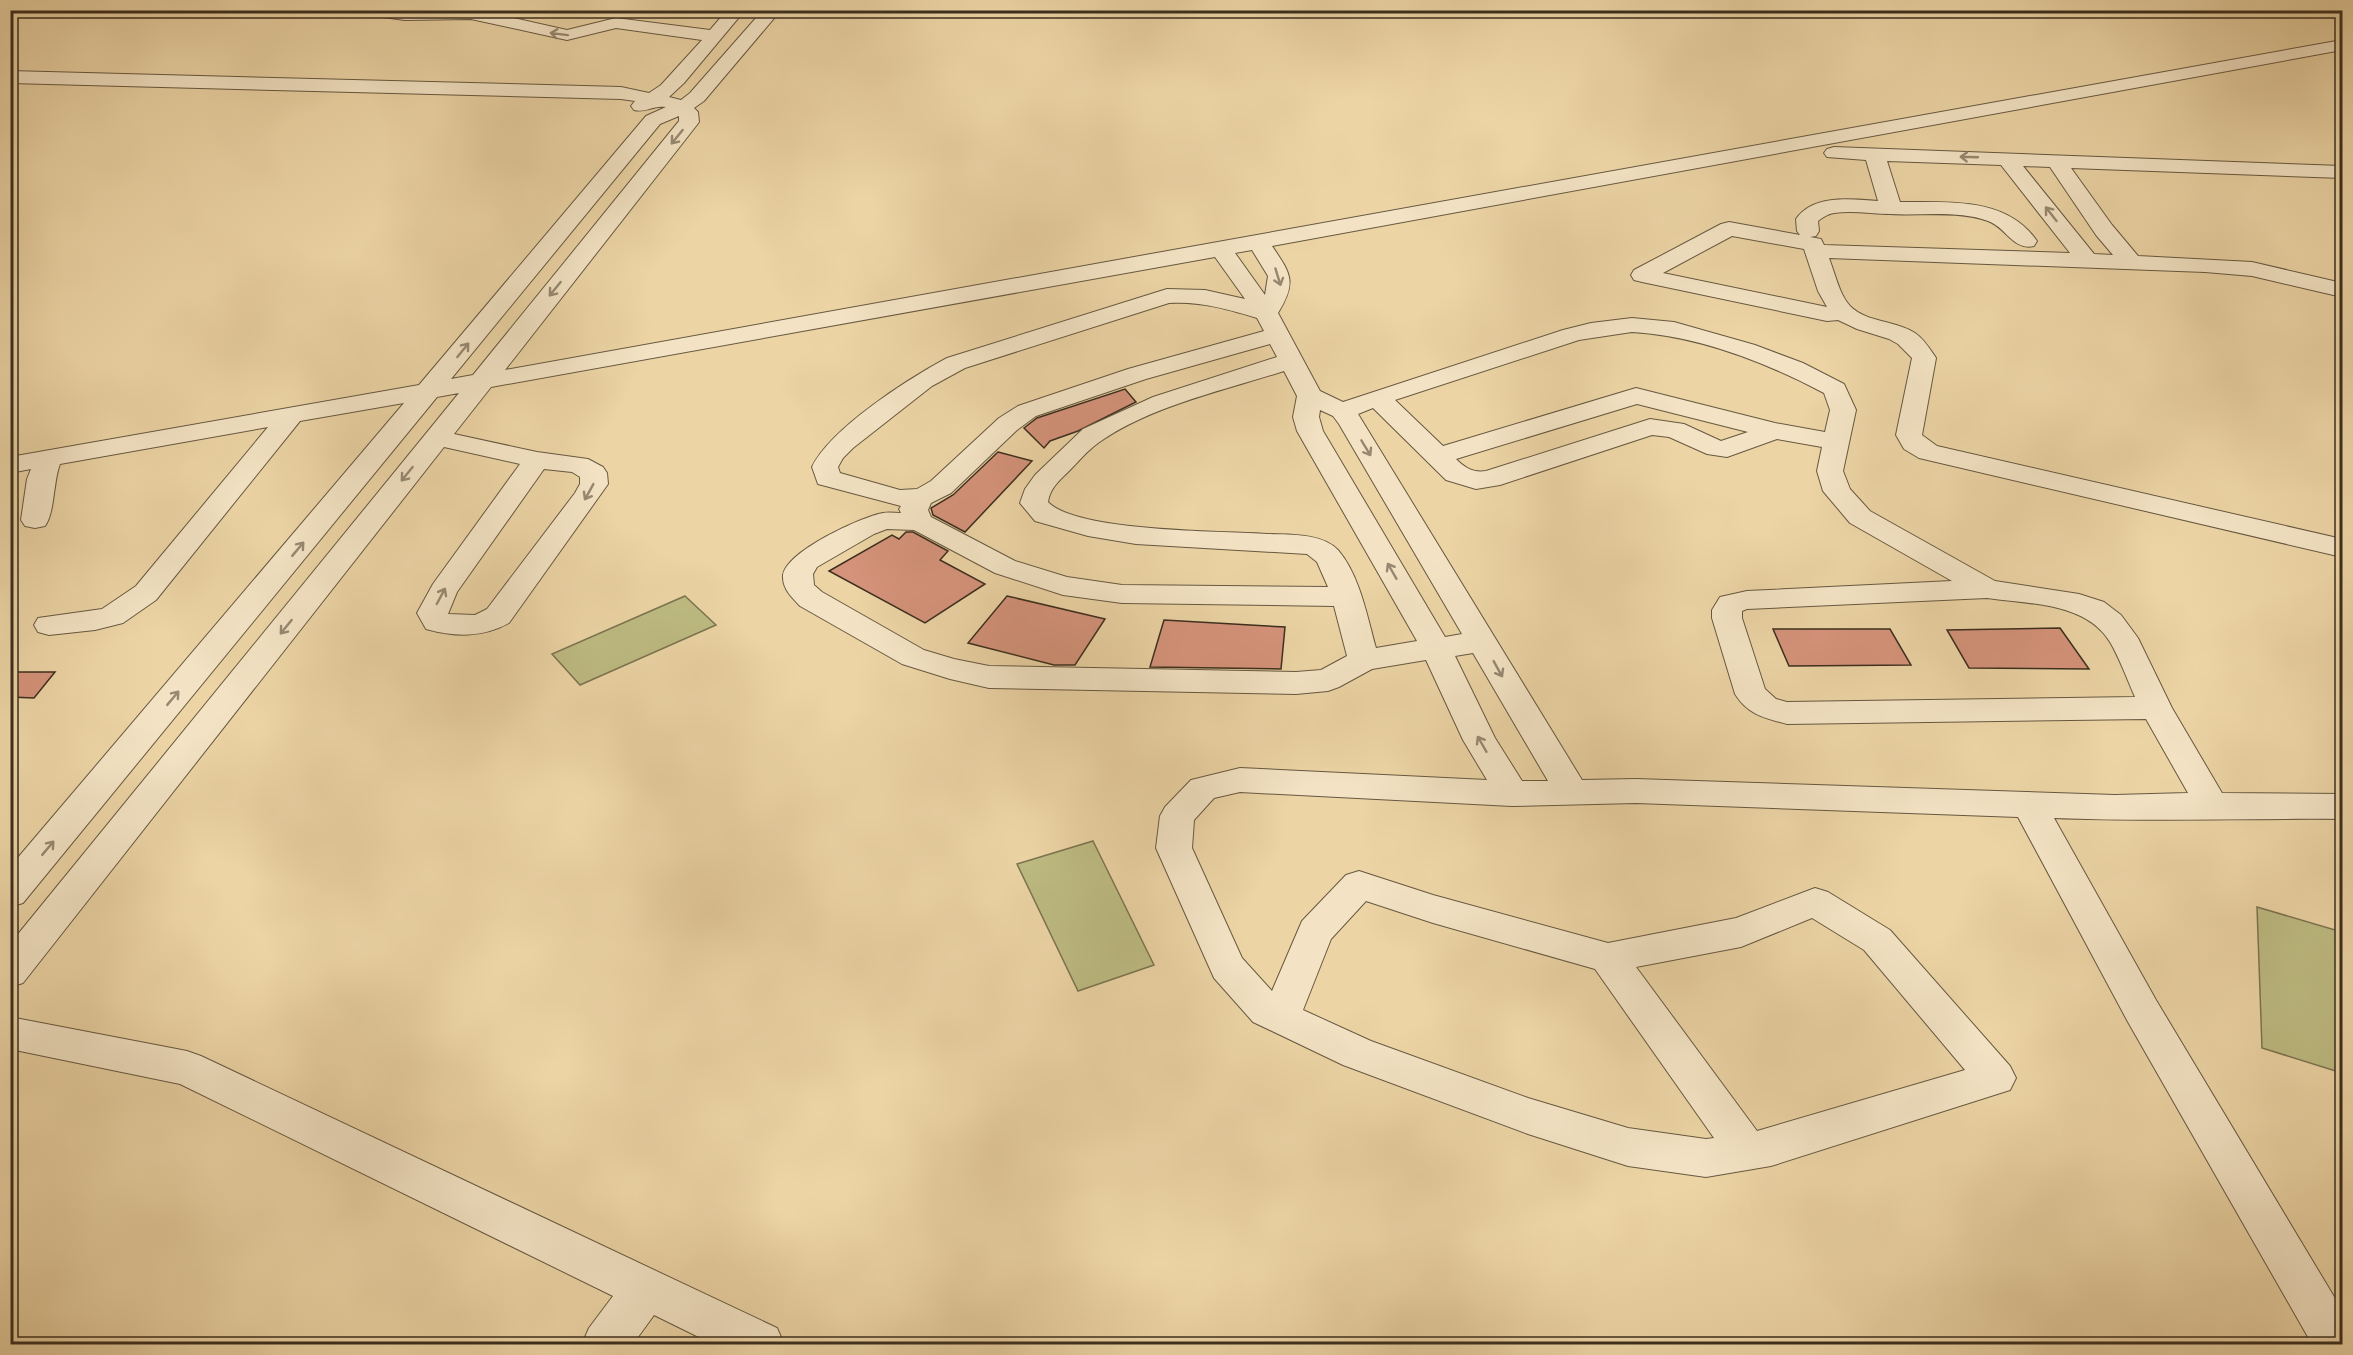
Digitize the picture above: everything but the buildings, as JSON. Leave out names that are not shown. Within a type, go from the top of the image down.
[{"type":"street","points":[[368,10],[425,16],[471,14],[567,35],[616,23],[713,36]]},
{"type":"street","points":[[616,23],[616,19],[631,10]]},
{"type":"street","points":[[10,893],[429,391],[649,109],[678,79],[732,15],[768,16]]},
{"type":"street","points":[[10,90],[649,109],[682,107],[697,97],[768,16]]},
{"type":"street","points":[[10,465],[1222,250],[2343,45]]},
{"type":"street","points":[[700,52],[732,55]]},
{"type":"street","points":[[10,77],[621,93],[649,109]]},
{"type":"street","points":[[10,972],[689,122],[688,112],[682,107]]},
{"type":"street","points":[[1847,136],[2343,158]]},
{"type":"street","points":[[1751,153],[1874,153],[2343,172]]},
{"type":"street","points":[[1874,153],[1891,208]]},
{"type":"street","points":[[2007,159],[2087,260]]},
{"type":"street","points":[[2056,160],[2104,230],[2131,262]]},
{"type":"street","points":[[1843,312],[1836,302],[1812,241],[1807,219],[1814,211],[1835,207],[1971,211],[2006,220],[2026,241]]},
{"type":"street","points":[[1812,241],[1813,244],[1729,229],[1642,275],[1827,314],[1843,312],[1906,336],[1924,357],[1909,435],[1913,443],[1928,452],[2343,548]]},
{"type":"street","points":[[1812,241],[2252,269],[2343,290]]},
{"type":"street","points":[[1258,243],[1278,273],[1281,285],[1271,324]]},
{"type":"street","points":[[1222,250],[1271,324],[1310,396],[1342,411],[1350,421],[1572,792]]},
{"type":"street","points":[[1271,324],[1208,295],[1167,296],[956,363],[923,381],[843,442],[831,455],[825,468],[828,478],[898,498],[922,509],[1005,567],[1063,586],[1122,594],[1345,597]]},
{"type":"street","points":[[1271,324],[1137,374],[1027,411],[1008,424],[941,487],[922,509],[864,528],[807,561],[798,573],[799,587],[811,599],[913,657],[950,669],[989,677],[1296,683],[1328,680],[1364,660],[1483,641]]},
{"type":"street","points":[[1342,411],[1377,397],[1592,328],[1650,325],[1701,336],[1803,371],[1835,389],[1842,410],[1830,471],[1837,491],[1860,517],[1988,590]]},
{"type":"street","points":[[1290,361],[1170,401],[1119,421],[1091,436],[1072,452],[1035,492],[1034,503],[1045,515],[1088,528],[1136,535],[1297,544],[1319,549],[1331,560],[1364,660]]},
{"type":"street","points":[[1310,396],[1306,417],[1310,431],[1437,650],[1479,740],[1512,794]]},
{"type":"street","points":[[1439,456],[1635,396],[1775,431],[1835,441]]},
{"type":"street","points":[[1377,397],[1456,474],[1476,481],[1490,479],[1650,427],[1675,430],[1716,448],[1726,449],[1775,431]]},
{"type":"street","points":[[49,625],[112,616],[129,607],[146,593],[291,416]]},
{"type":"street","points":[[437,438],[537,460],[579,465],[593,473],[594,484],[498,616],[486,623],[468,627],[436,622],[432,613],[443,591],[537,460]]},
{"type":"street","points":[[35,520],[41,479],[49,458]]},
{"type":"street","points":[[2156,708],[1787,713],[1765,707],[1751,694],[1727,618],[1727,610],[1731,604],[1747,600],[1988,590],[2068,601],[2092,609],[2110,622],[2123,638],[2156,708],[2212,805]]},
{"type":"street","points":[[1281,1018],[1315,931],[1359,885],[1433,909],[1608,958],[1741,932],[1815,902],[1877,940],[1996,1078],[1771,1147],[1706,1158],[1628,1147],[1528,1116],[1358,1053],[1281,1018],[1267,1011],[1227,968],[1174,848],[1177,816],[1203,789],[1240,780],[1512,794],[1647,791],[2115,808],[2212,805],[2343,806]]},
{"type":"street","points":[[2029,805],[2142,1011],[2337,1344]]},
{"type":"street","points":[[1608,958],[1747,1151]]},
{"type":"street","points":[[10,1032],[187,1068],[761,1344]]},
{"type":"street","points":[[605,1344],[646,1289]]},
{"type":"shaded area","points":[[685,596],[716,625],[580,685],[552,654]]},
{"type":"shaded area","points":[[1093,841],[1154,965],[1078,991],[1017,864]]},
{"type":"shaded area","points":[[2257,907],[2342,932],[2342,1073],[2262,1048]]}]
